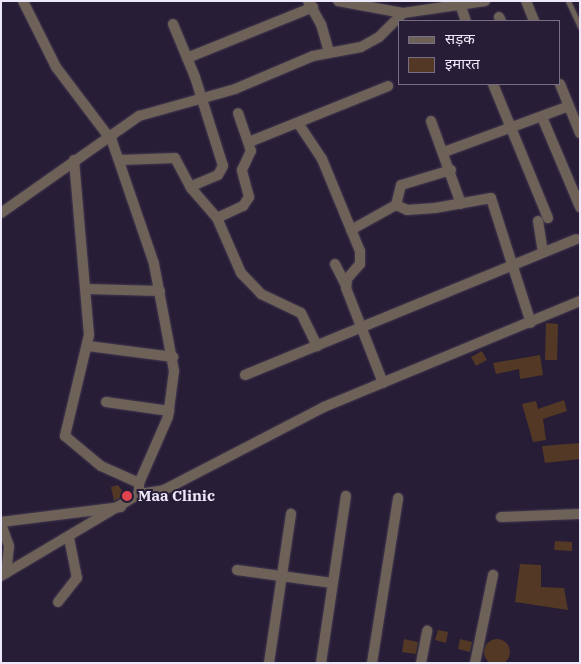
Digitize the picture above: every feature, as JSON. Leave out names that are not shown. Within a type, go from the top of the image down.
[{"type":"street","points":[[23,1],[56,67],[109,135],[120,160],[160,290],[173,357],[169,411],[139,483],[139,494]]},
{"type":"street","points":[[338,1],[403,13],[484,1]]},
{"type":"street","points":[[526,1],[534,20]]},
{"type":"street","points":[[187,58],[310,4],[329,52]]},
{"type":"street","points":[[460,4],[466,20]]},
{"type":"street","points":[[1,213],[109,135],[145,113],[199,98],[329,52],[372,42],[403,13]]},
{"type":"street","points":[[173,24],[187,58],[222,170],[190,187]]},
{"type":"street","points":[[493,85],[513,127],[543,219],[543,252]]},
{"type":"street","points":[[560,85],[580,134]]},
{"type":"street","points":[[249,142],[388,86]]},
{"type":"street","points":[[444,152],[569,106]]},
{"type":"street","points":[[217,218],[248,200],[242,170],[251,154],[249,142],[238,113]]},
{"type":"street","points":[[542,116],[580,207]]},
{"type":"street","points":[[431,121],[451,170],[461,204]]},
{"type":"street","points":[[298,123],[322,159],[361,257],[346,286]]},
{"type":"street","points":[[120,160],[172,157],[190,187],[217,218],[247,280],[261,294],[301,313],[316,346]]},
{"type":"street","points":[[74,160],[87,289],[88,346],[66,439],[106,469],[139,483]]},
{"type":"street","points":[[351,230],[396,205],[401,185],[451,170]]},
{"type":"street","points":[[396,205],[407,210],[461,204],[488,197],[494,201],[510,265],[531,323]]},
{"type":"street","points":[[245,375],[576,239]]},
{"type":"street","points":[[335,264],[346,286],[383,383]]},
{"type":"street","points":[[87,289],[160,290]]},
{"type":"street","points":[[4,575],[69,538],[139,494],[164,490],[224,455],[383,383],[580,301]]},
{"type":"street","points":[[88,346],[173,357]]},
{"type":"street","points":[[106,402],[169,411]]},
{"type":"street","points":[[321,663],[346,496]]},
{"type":"street","points":[[372,663],[398,498]]},
{"type":"street","points":[[4,575],[9,546],[1,523],[121,506]]},
{"type":"street","points":[[269,663],[291,514]]},
{"type":"street","points":[[501,517],[580,514]]},
{"type":"street","points":[[58,602],[78,578],[69,538]]},
{"type":"street","points":[[237,570],[332,583]]},
{"type":"street","points":[[475,663],[493,575]]},
{"type":"street","points":[[421,663],[427,631]]},
{"type":"lane","points":[[568,1],[580,27]]},
{"type":"building","points":[[546,323],[558,324],[557,360],[545,360]]},
{"type":"building","points":[[482,351],[487,360],[476,366],[471,357]]},
{"type":"building","points":[[540,355],[543,375],[520,379],[519,369],[496,374],[493,363]]},
{"type":"building","points":[[564,400],[567,411],[543,419],[546,440],[533,442],[522,404],[536,401],[538,409]]},
{"type":"building","points":[[580,443],[580,459],[545,463],[542,446]]},
{"type":"building","points":[[118,485],[125,495],[114,501],[111,487]]},
{"type":"building","points":[[555,541],[572,542],[572,551],[554,550]]},
{"type":"building","points":[[520,564],[541,565],[541,587],[564,588],[568,610],[515,602]]},
{"type":"building","points":[[438,630],[448,632],[446,643],[435,640]]},
{"type":"building","points":[[404,639],[418,642],[416,654],[402,652]]},
{"type":"building","points":[[460,639],[472,642],[470,652],[458,649]]},
{"type":"building","points":[[497,639],[506,643],[510,652],[506,661],[497,665],[488,661],[484,652],[488,643]]},
{"type":"place","name":"Maa Clinic","points":[[127,496]]}]
